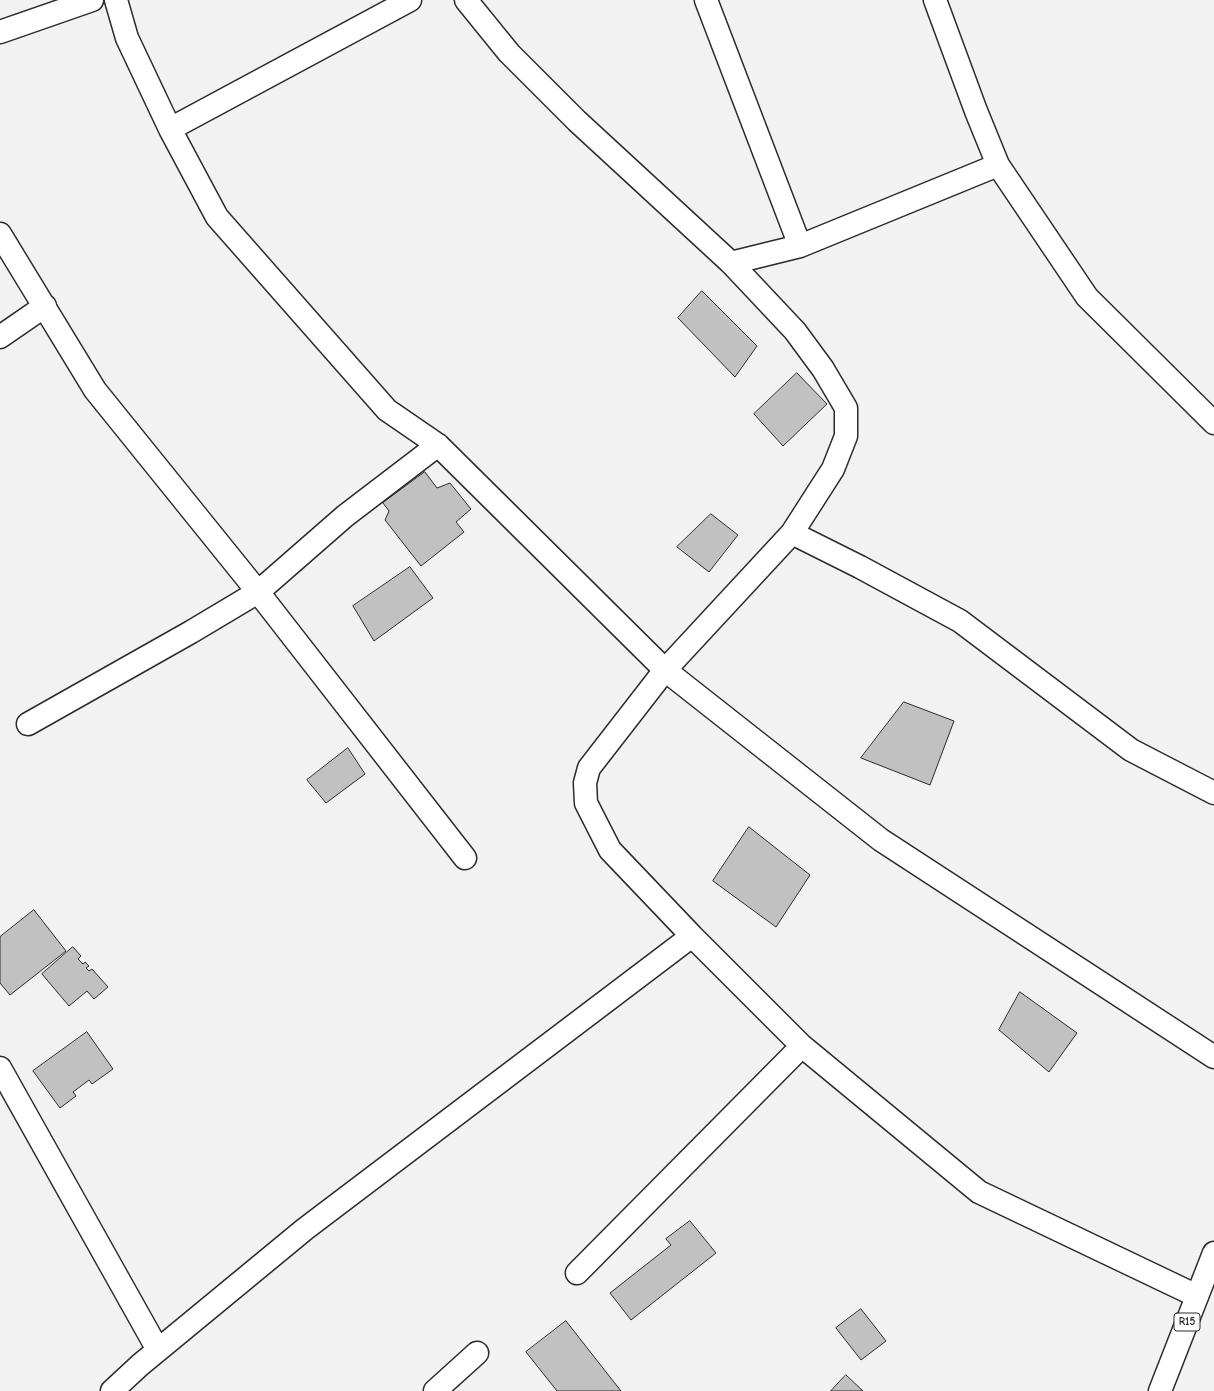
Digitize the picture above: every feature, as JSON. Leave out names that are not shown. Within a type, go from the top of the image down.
[{"type":"street","points":[[0,32],[92,0]]},
{"type":"street","points":[[116,0],[126,38],[170,129],[218,216],[387,410],[438,445],[665,670],[881,840],[1214,1057]]},
{"type":"street","points":[[170,129],[410,0]]},
{"type":"street","points":[[466,0],[509,53],[576,121],[731,263],[795,331],[823,369],[846,408],[846,436],[834,469],[792,532],[665,670],[589,768],[585,783],[586,803],[610,850],[692,936],[802,1046],[979,1192],[1197,1296]]},
{"type":"street","points":[[706,0],[800,246]]},
{"type":"street","points":[[935,0],[976,111],[998,165],[1087,296],[1214,423]]},
{"type":"street","points":[[731,263],[800,246],[998,165]]},
{"type":"street","points":[[0,234],[95,390],[258,592],[465,858]]},
{"type":"street","points":[[0,337],[45,306]]},
{"type":"street","points":[[28,724],[191,632],[258,592],[345,516],[438,445]]},
{"type":"street","points":[[792,532],[960,621],[1131,750],[1214,793]]},
{"type":"street","points":[[112,1391],[140,1365],[305,1229],[692,936]]},
{"type":"street","points":[[577,1273],[802,1046]]},
{"type":"street","points":[[0,1068],[158,1350]]},
{"type":"street","name":"R15","points":[[1163,1390],[1214,1253]]},
{"type":"street","points":[[435,1391],[477,1354]]},
{"type":"building","points":[[702,291],[757,346],[735,377],[678,318]]},
{"type":"building","points":[[797,373],[827,404],[783,446],[754,414]]},
{"type":"building","points":[[425,472],[437,488],[450,483],[471,509],[456,522],[464,532],[421,566],[385,520],[389,511],[383,503]]},
{"type":"building","points":[[711,514],[738,535],[709,572],[677,547]]},
{"type":"building","points":[[410,567],[433,598],[374,641],[353,606]]},
{"type":"building","points":[[904,702],[954,721],[930,785],[861,758]]},
{"type":"building","points":[[348,748],[365,774],[326,803],[307,780]]},
{"type":"building","points":[[749,827],[810,875],[776,927],[713,881]]},
{"type":"building","points":[[34,910],[66,951],[10,995],[0,983],[0,937]]},
{"type":"building","points":[[73,947],[81,956],[78,959],[83,964],[85,962],[89,966],[86,968],[89,971],[92,969],[108,987],[94,999],[87,991],[69,1006],[42,974]]},
{"type":"building","points":[[1020,992],[1077,1033],[1049,1072],[999,1030]]},
{"type":"building","points":[[87,1032],[113,1069],[92,1084],[89,1080],[73,1092],[76,1096],[60,1108],[33,1071]]},
{"type":"building","points":[[690,1221],[716,1253],[631,1320],[610,1293],[671,1245],[666,1239]]},
{"type":"building","points":[[861,1309],[886,1341],[861,1360],[836,1328]]},
{"type":"building","points":[[566,1321],[621,1391],[557,1391],[526,1352]]},
{"type":"building","points":[[846,1375],[863,1391],[831,1391]]}]
